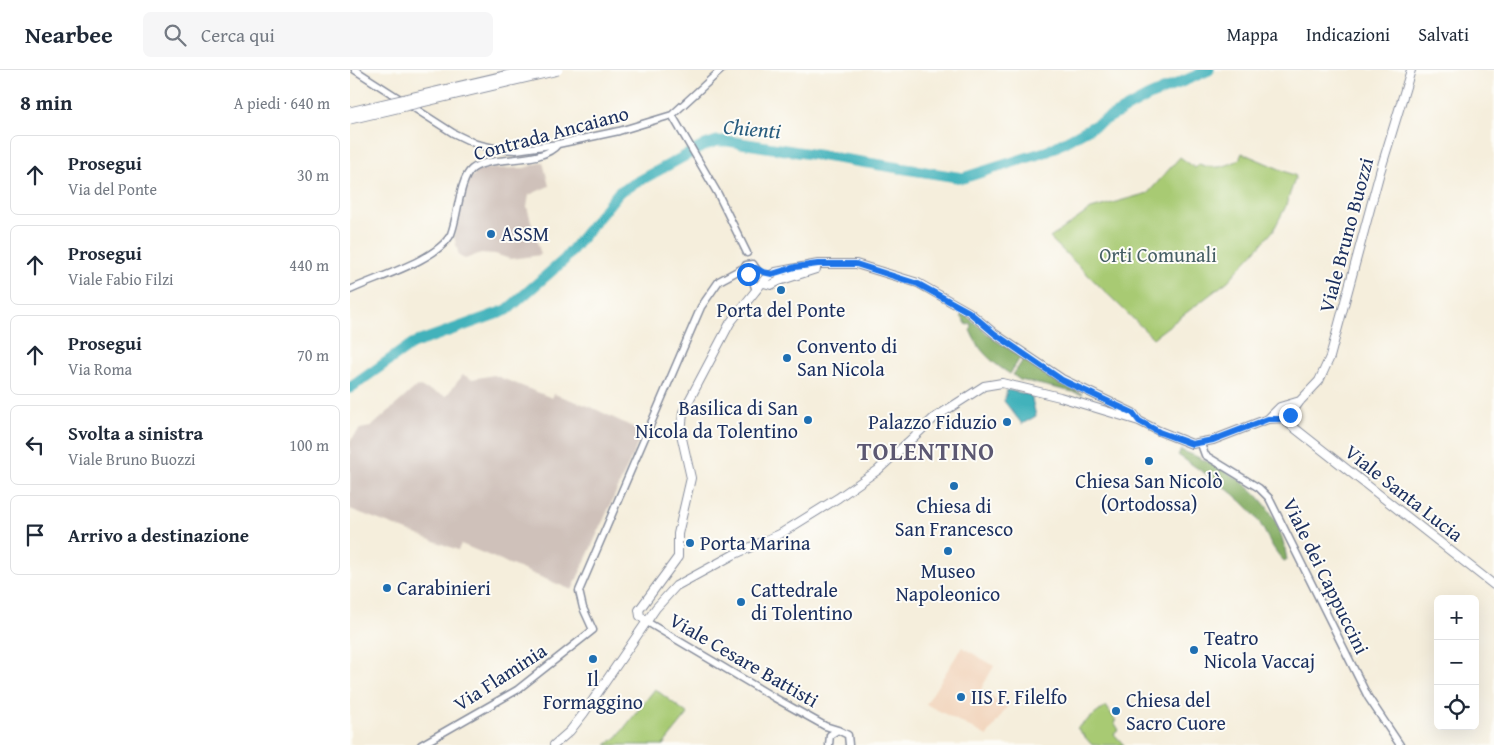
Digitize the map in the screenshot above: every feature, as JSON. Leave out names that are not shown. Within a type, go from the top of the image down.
[{"type":"highway","points":[[350,112],[530,70]]},
{"type":"highway","points":[[350,119],[558,70]]},
{"type":"main road","name":"Viale Bruno Buozzi","points":[[1284,416],[1318,381],[1330,357],[1385,155],[1411,70]]},
{"type":"main road","points":[[647,622],[640,616],[639,610],[680,552],[678,534],[691,478],[681,434],[684,412],[730,323],[764,283],[765,278],[774,273],[818,264],[856,264],[877,269],[918,284],[969,312],[995,334],[1062,380],[1133,413],[1139,421]]},
{"type":"main road","points":[[764,283],[769,285],[810,270],[840,264]]},
{"type":"main road","points":[[774,273],[779,275],[779,281]]},
{"type":"main road","points":[[554,745],[570,731],[664,598],[682,582],[780,534],[838,498],[878,470],[940,414],[977,390],[994,384],[1017,386],[1139,421],[1184,442],[1201,444],[1268,419],[1284,416]]},
{"type":"main road","name":"Viale Bruno Buozzi","points":[[1284,416],[1285,406],[1300,401]]},
{"type":"main road","name":"Viale Santa Lucia","points":[[1284,416],[1294,427],[1494,585]]},
{"type":"street","points":[[355,70],[453,133],[476,144],[498,149],[516,150],[558,144]]},
{"type":"street","points":[[721,70],[672,115],[718,194],[747,254],[756,292]]},
{"type":"street","name":"Contrada Ancaiano","points":[[350,290],[437,251],[450,235],[466,182],[473,169],[485,164],[542,153],[558,144],[619,131],[672,115]]},
{"type":"street","points":[[750,269],[774,273]]},
{"type":"street","points":[[750,269],[764,283]]},
{"type":"street","name":"Via Flaminia","points":[[421,745],[517,690],[593,630],[579,594],[701,307],[715,285],[735,272],[750,269]]},
{"type":"street","name":"Viale dei Cappuccini","points":[[1201,444],[1206,456],[1259,488],[1269,498],[1364,689],[1400,745]]},
{"type":"street","name":"Viale Cesare Battisti","points":[[647,622],[825,726],[838,730]]},
{"type":"street","name":"Viale Cesare Battisti","points":[[825,726],[828,742]]},
{"type":"street","points":[[828,742],[832,733],[838,730],[848,735],[849,745]]},
{"type":"shaded area","name":"ASSM","points":[[543,162],[549,186],[529,195],[527,207],[541,255],[510,259],[495,254],[481,253],[465,259],[459,256],[454,236],[468,181],[479,169],[524,168]]},
{"type":"shaded area","points":[[463,375],[472,379],[494,375],[552,398],[554,394],[591,407],[643,432],[572,590],[461,544],[458,550],[350,509],[350,441],[360,429],[371,427],[417,386],[446,396]]},
{"type":"shaded area","name":"IIS F. Filelfo","points":[[962,647],[994,666],[981,689],[1007,707],[987,736],[926,704]]},
{"type":"green space","name":"Orti Comunali","points":[[1242,153],[1296,176],[1285,208],[1273,231],[1228,281],[1153,338],[1050,238],[1091,209],[1148,193],[1180,157],[1195,168],[1199,164],[1215,167],[1224,166],[1239,160]]},
{"type":"green space","points":[[963,313],[995,340],[1082,394],[1020,380],[1013,375],[1023,360],[1020,358],[1010,374],[981,350],[970,330],[972,328],[971,324],[967,325],[961,316]]},
{"type":"green space","points":[[1181,450],[1220,468],[1252,490],[1275,519],[1287,560],[1284,561],[1278,555],[1260,523],[1250,510],[1225,487],[1178,455]]},
{"type":"green space","points":[[655,689],[688,714],[663,745],[606,745],[617,737]]},
{"type":"green space","points":[[1106,706],[1116,721],[1114,722],[1119,730],[1114,734],[1124,745],[1092,745],[1077,728]]},
{"type":"water","points":[[1007,390],[1031,395],[1036,416],[1022,424],[1004,401]]},
{"type":"waterway","name":"Chienti","points":[[350,388],[412,344],[507,310],[564,260],[619,192],[705,145],[717,141],[728,141],[963,178],[1048,151],[1147,97],[1209,70]]},
{"type":"place","name":"ASSM","points":[[491,234]]},
{"type":"place","name":"Porta del Ponte","points":[[781,290]]},
{"type":"place","name":"Convento di San Nicola","points":[[787,358]]},
{"type":"place","name":"Basilica di San Nicola da Tolentino","points":[[808,420]]},
{"type":"place","name":"Palazzo Fiduzio","points":[[1007,422]]},
{"type":"place","name":"Chiesa San Nicolò (Ortodossa)","points":[[1149,461]]},
{"type":"place","name":"Chiesa di San Francesco","points":[[954,486]]},
{"type":"place","name":"Porta Marina","points":[[690,543]]},
{"type":"place","name":"Museo Napoleonico","points":[[948,551]]},
{"type":"place","name":"Carabinieri","points":[[387,588]]},
{"type":"place","name":"Cattedrale di Tolentino","points":[[741,602]]},
{"type":"place","name":"Teatro Nicola Vaccaj","points":[[1194,650]]},
{"type":"place","name":"Il Formaggino","points":[[593,659]]},
{"type":"place","name":"IIS F. Filelfo","points":[[961,697]]},
{"type":"place","name":"Chiesa del Sacro Cuore","points":[[1116,711]]},
{"type":"district","name":"TOLENTINO","points":[[926,451]]},
{"type":"route","points":[[748,274],[754,274],[756,268],[767,274],[772,274],[795,267],[818,264],[856,264],[877,269],[918,284],[944,296],[969,312],[995,334],[1062,380],[1133,413],[1139,421],[1159,432],[1184,442],[1201,444],[1268,419],[1280,418],[1283,420],[1290,415]]}]
